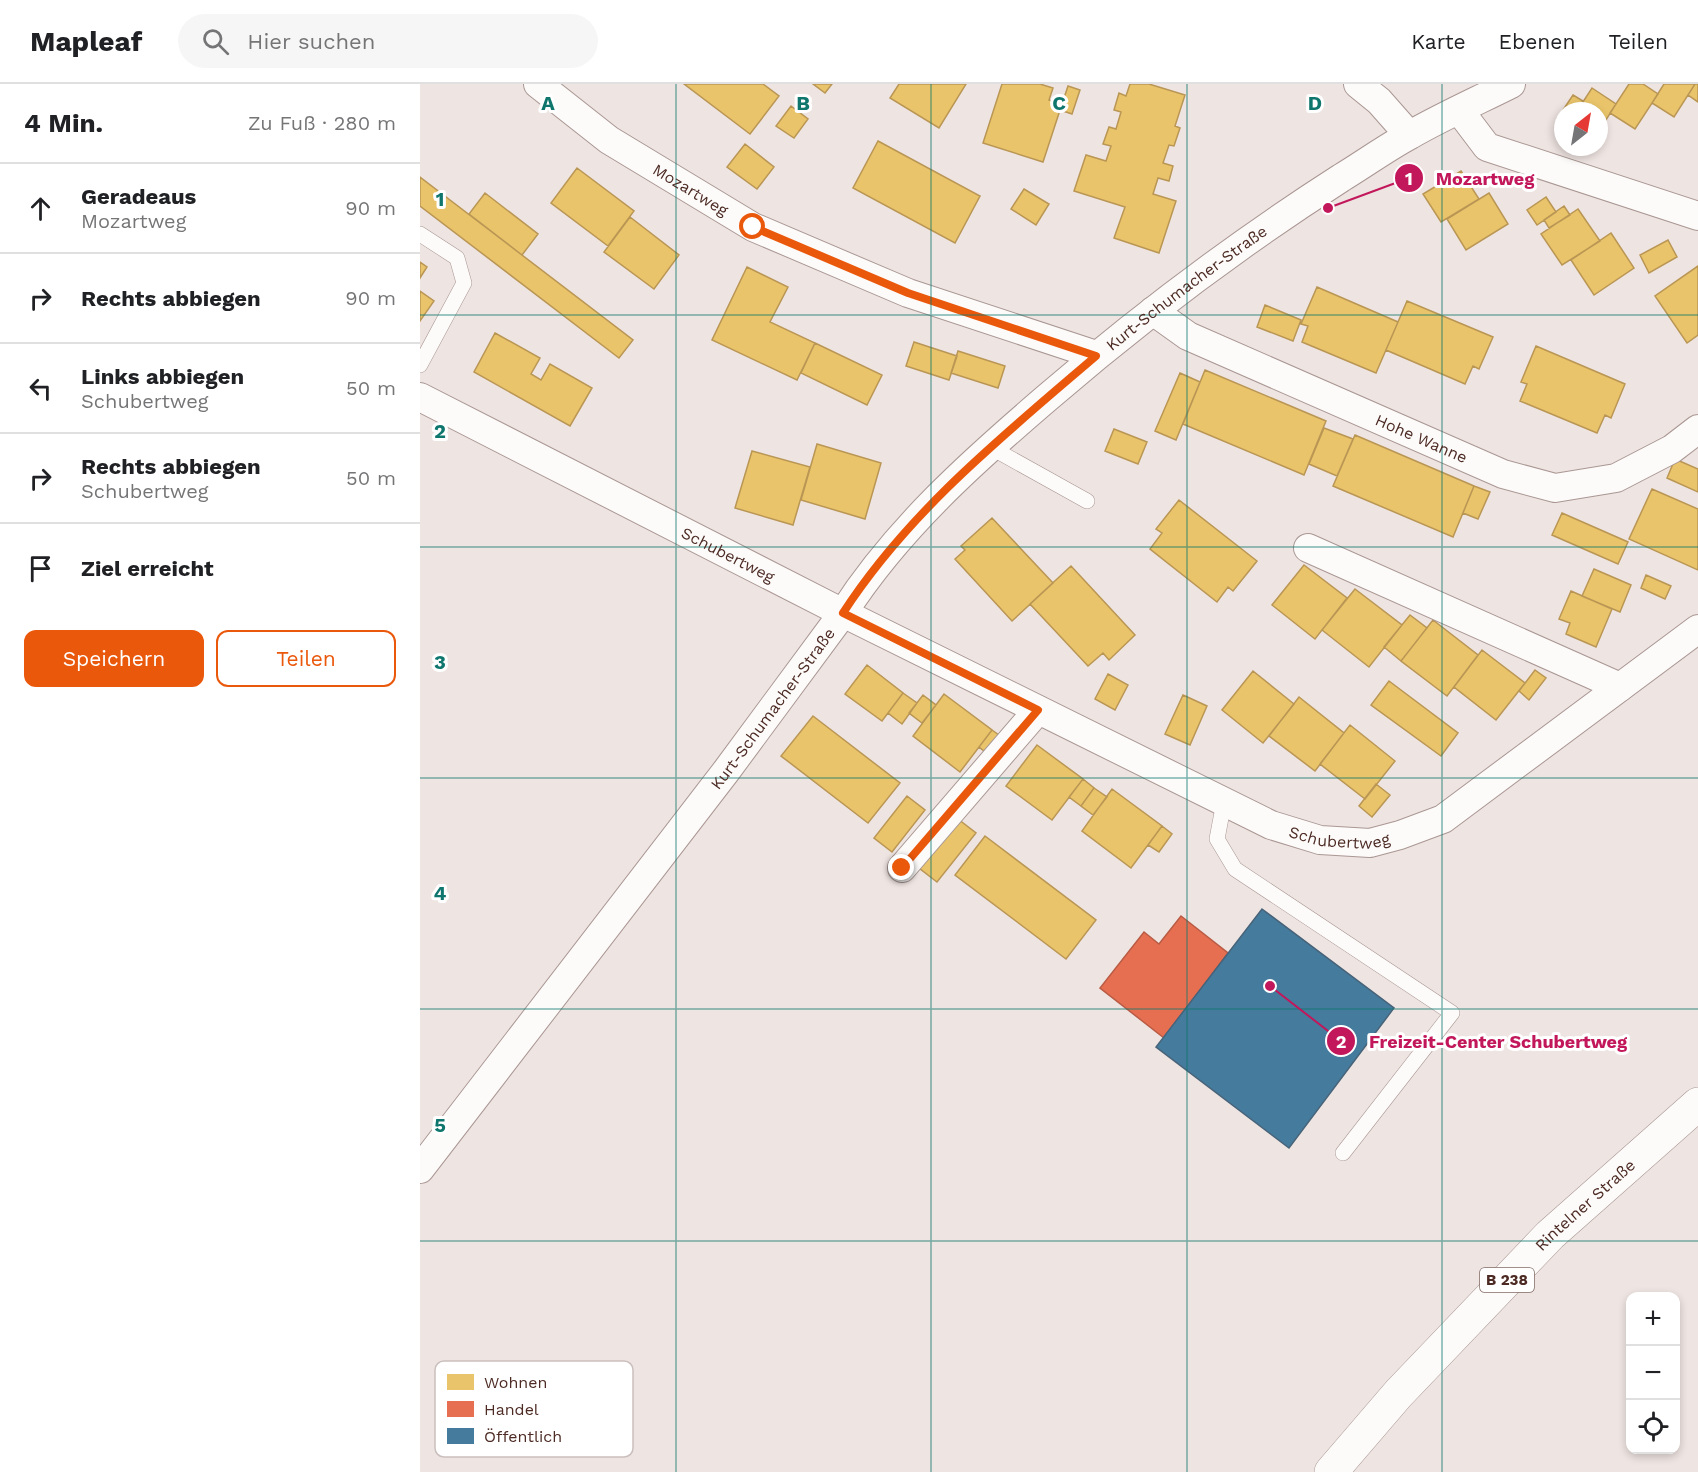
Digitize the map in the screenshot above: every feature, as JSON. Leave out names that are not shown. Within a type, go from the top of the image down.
[{"type":"main road","name":"Rintelner Straße","points":[[1331,1472],[1398,1394],[1550,1235],[1698,1104]]},
{"type":"street","name":"Mozartweg","points":[[538,84],[609,140],[753,227],[908,293],[1096,356]]},
{"type":"street","points":[[1358,84],[1379,101],[1410,135]]},
{"type":"street","name":"Kurt-Schumacher-Straße","points":[[420,1170],[727,770],[859,589],[915,521],[990,447],[1096,356],[1153,311],[1290,211],[1410,135],[1511,84]]},
{"type":"street","points":[[1459,110],[1487,147],[1698,216]]},
{"type":"street","name":"Hohe Wanne","points":[[1153,311],[1188,336],[1503,474],[1555,489],[1616,478],[1672,449],[1698,429]]},
{"type":"street","name":"Schubertweg","points":[[420,397],[843,613],[1224,802],[1271,825],[1320,840],[1370,843],[1443,819],[1698,629]]},
{"type":"street","points":[[1308,548],[1620,687]]},
{"type":"street","points":[[902,868],[1038,710]]},
{"type":"lane","points":[[420,234],[458,258],[464,283],[420,365]]},
{"type":"lane","points":[[990,447],[1087,501]]},
{"type":"lane","points":[[1224,802],[1217,839],[1235,868],[1452,1013],[1343,1153]]},
{"type":"building: Wohnen","points":[[684,84],[763,84],[779,96],[750,134]]},
{"type":"building: Wohnen","points":[[813,84],[832,84],[825,93]]},
{"type":"building: Wohnen","points":[[899,84],[966,84],[939,128],[890,98]]},
{"type":"building: Wohnen","points":[[1002,84],[1040,84],[1053,88],[1049,100],[1062,104],[1043,162],[983,143]]},
{"type":"building: Wohnen","points":[[1130,84],[1149,84],[1185,95],[1175,126],[1180,128],[1174,146],[1169,145],[1163,163],[1173,166],[1169,181],[1158,178],[1153,194],[1176,201],[1159,253],[1114,238],[1125,207],[1074,191],[1086,155],[1106,161],[1111,146],[1103,144],[1109,127],[1116,129],[1121,112],[1114,110],[1119,93],[1126,96]]},
{"type":"building: Wohnen","points":[[1629,84],[1643,84],[1658,94],[1635,129],[1610,113]]},
{"type":"building: Wohnen","points":[[1664,84],[1695,84],[1674,117],[1652,103]]},
{"type":"building: Wohnen","points":[[1695,84],[1698,84],[1698,102],[1688,95]]},
{"type":"building: Wohnen","points":[[1068,86],[1080,90],[1072,114],[1060,110]]},
{"type":"building: Wohnen","points":[[1592,88],[1616,104],[1608,117],[1608,102],[1583,102]]},
{"type":"building: Wohnen","points":[[1573,95],[1583,101],[1582,102],[1568,102]]},
{"type":"building: Wohnen","points":[[791,106],[808,119],[794,138],[776,126]]},
{"type":"building: Wohnen","points":[[878,141],[980,196],[955,243],[853,188]]},
{"type":"building: Wohnen","points":[[745,144],[774,167],[757,189],[727,167]]},
{"type":"building: Wohnen","points":[[577,168],[634,211],[608,246],[551,203]]},
{"type":"building: Wohnen","points":[[1461,171],[1479,199],[1441,222],[1423,194]]},
{"type":"building: Wohnen","points":[[420,177],[633,340],[619,358],[420,206]]},
{"type":"building: Wohnen","points":[[1024,189],[1049,204],[1036,225],[1011,209]]},
{"type":"building: Wohnen","points":[[485,193],[538,234],[522,255],[469,214]]},
{"type":"building: Wohnen","points":[[1489,193],[1508,224],[1466,250],[1447,219]]},
{"type":"building: Wohnen","points":[[1546,197],[1556,212],[1537,225],[1527,210]]},
{"type":"building: Wohnen","points":[[1564,206],[1570,215],[1549,228],[1544,220]]},
{"type":"building: Wohnen","points":[[1578,209],[1600,241],[1562,265],[1541,234]]},
{"type":"building: Wohnen","points":[[630,217],[679,255],[654,289],[604,252]]},
{"type":"building: Wohnen","points":[[1611,233],[1634,268],[1594,295],[1571,260]]},
{"type":"building: Wohnen","points":[[1668,240],[1677,257],[1649,273],[1640,255]]},
{"type":"building: Wohnen","points":[[420,262],[427,267],[420,278]]},
{"type":"building: Wohnen","points":[[1698,266],[1698,335],[1687,343],[1655,296]]},
{"type":"building: Wohnen","points":[[747,267],[788,287],[770,322],[815,343],[797,380],[712,340]]},
{"type":"building: Wohnen","points":[[1317,287],[1398,322],[1376,373],[1302,342],[1308,326],[1301,324]]},
{"type":"building: Wohnen","points":[[420,291],[434,301],[420,321]]},
{"type":"building: Wohnen","points":[[1407,301],[1493,337],[1479,369],[1473,366],[1465,384],[1386,350]]},
{"type":"building: Wohnen","points":[[1265,305],[1301,320],[1293,341],[1257,327]]},
{"type":"building: Wohnen","points":[[495,333],[540,358],[531,374],[541,380],[550,364],[592,388],[570,426],[474,372]]},
{"type":"building: Wohnen","points":[[914,342],[957,356],[949,380],[906,366]]},
{"type":"building: Wohnen","points":[[815,343],[882,375],[867,405],[801,373]]},
{"type":"building: Wohnen","points":[[1536,346],[1625,384],[1611,418],[1605,415],[1597,433],[1520,401],[1527,384],[1521,382]]},
{"type":"building: Wohnen","points":[[958,351],[1005,366],[998,388],[951,373]]},
{"type":"building: Wohnen","points":[[1205,370],[1326,421],[1304,475],[1183,424]]},
{"type":"building: Wohnen","points":[[1180,373],[1200,382],[1176,440],[1155,431]]},
{"type":"building: Wohnen","points":[[1324,428],[1353,439],[1337,476],[1309,464]]},
{"type":"building: Wohnen","points":[[1114,429],[1147,442],[1138,464],[1105,451]]},
{"type":"building: Wohnen","points":[[1355,435],[1474,486],[1453,537],[1333,486]]},
{"type":"building: Wohnen","points":[[817,444],[881,463],[865,519],[801,500]]},
{"type":"building: Wohnen","points":[[752,451],[810,467],[793,525],[735,508]]},
{"type":"building: Wohnen","points":[[1675,459],[1698,469],[1698,492],[1667,478]]},
{"type":"building: Wohnen","points":[[1474,486],[1490,492],[1478,519],[1463,513]]},
{"type":"building: Wohnen","points":[[1652,489],[1698,509],[1698,570],[1629,539]]},
{"type":"building: Wohnen","points":[[1179,500],[1257,561],[1233,591],[1228,587],[1217,602],[1150,549],[1162,533],[1156,529]]},
{"type":"building: Wohnen","points":[[1562,513],[1628,542],[1618,564],[1552,535]]},
{"type":"building: Wohnen","points":[[992,518],[1053,583],[1012,621],[955,559],[965,550],[961,546]]},
{"type":"building: Wohnen","points":[[1304,565],[1347,598],[1315,639],[1272,605]]},
{"type":"building: Wohnen","points":[[1071,566],[1135,635],[1109,660],[1103,653],[1088,666],[1030,604]]},
{"type":"building: Wohnen","points":[[1594,569],[1631,585],[1620,612],[1582,596]]},
{"type":"building: Wohnen","points":[[1646,575],[1671,586],[1665,599],[1641,588]]},
{"type":"building: Wohnen","points":[[1355,589],[1402,625],[1369,667],[1322,630]]},
{"type":"building: Wohnen","points":[[1571,591],[1612,609],[1596,647],[1566,634],[1570,623],[1559,619]]},
{"type":"building: Wohnen","points":[[1410,615],[1427,628],[1401,661],[1384,647]]},
{"type":"building: Wohnen","points":[[1433,620],[1478,655],[1447,696],[1401,661]]},
{"type":"building: Wohnen","points":[[1482,650],[1525,683],[1496,720],[1454,687]]},
{"type":"building: Wohnen","points":[[867,665],[903,693],[882,721],[845,694]]},
{"type":"building: Wohnen","points":[[1535,670],[1546,678],[1529,700],[1519,691]]},
{"type":"building: Wohnen","points":[[1253,671],[1294,704],[1263,743],[1222,710]]},
{"type":"building: Wohnen","points":[[1108,674],[1128,685],[1115,710],[1095,699]]},
{"type":"building: Wohnen","points":[[1389,681],[1458,733],[1441,756],[1371,705]]},
{"type":"building: Wohnen","points":[[903,693],[917,703],[902,724],[888,713]]},
{"type":"building: Wohnen","points":[[944,694],[992,730],[960,772],[913,736]]},
{"type":"building: Wohnen","points":[[923,695],[936,705],[922,723],[909,713]]},
{"type":"building: Wohnen","points":[[1183,695],[1207,706],[1190,745],[1165,734]]},
{"type":"building: Wohnen","points":[[1299,697],[1344,733],[1315,771],[1269,736]]},
{"type":"building: Wohnen","points":[[813,716],[900,783],[868,823],[781,756]]},
{"type":"building: Wohnen","points":[[1350,725],[1395,761],[1365,799],[1320,764]]},
{"type":"building: Wohnen","points":[[992,730],[1003,738],[989,755],[979,747]]},
{"type":"building: Wohnen","points":[[1037,745],[1083,779],[1052,820],[1006,786]]},
{"type":"building: Wohnen","points":[[1083,779],[1094,788],[1081,806],[1069,797]]},
{"type":"building: Wohnen","points":[[1376,784],[1390,795],[1372,817],[1359,806]]},
{"type":"building: Wohnen","points":[[1094,788],[1107,797],[1093,815],[1081,806]]},
{"type":"building: Wohnen","points":[[1112,789],[1162,826],[1131,868],[1082,831]]},
{"type":"building: Wohnen","points":[[907,796],[925,810],[892,852],[874,838]]},
{"type":"building: Wohnen","points":[[958,819],[976,833],[937,882],[919,868]]},
{"type":"building: Wohnen","points":[[1162,826],[1172,834],[1159,852],[1148,845]]},
{"type":"building: Wohnen","points":[[985,836],[1096,920],[1066,959],[955,875]]},
{"type":"building: Handel","points":[[1181,916],[1228,953],[1164,1038],[1100,988],[1144,932],[1159,944]]},
{"type":"building: Öffentlich","points":[[1262,909],[1394,1008],[1289,1148],[1156,1047]]},
{"type":"place","name":"Mozartweg","points":[[1328,208]]},
{"type":"place","name":"Freizeit-Center Schubertweg","points":[[1270,986]]},
{"type":"route","points":[[753,227],[908,293],[1096,356],[978,456],[915,521],[859,589],[843,613],[1038,710],[902,868]]}]
